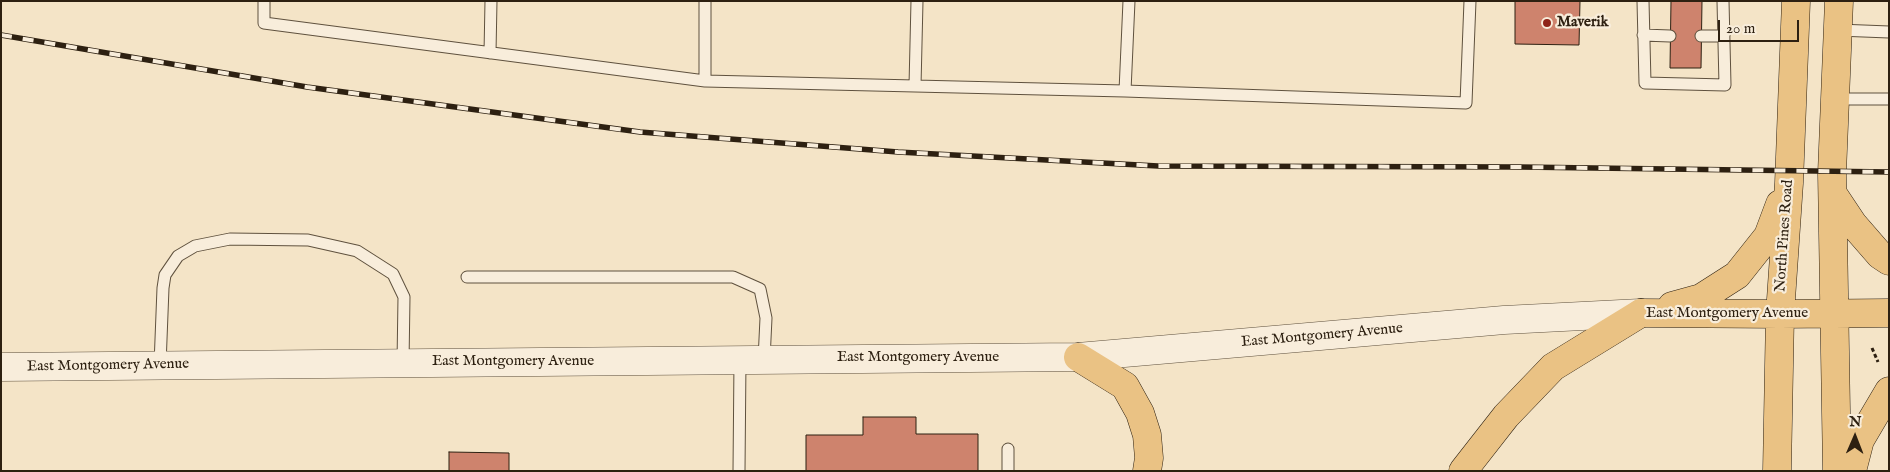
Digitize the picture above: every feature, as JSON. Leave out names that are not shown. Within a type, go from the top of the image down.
[{"type":"main road","name":"North Pines Road","points":[[1777,471],[1780,314],[1789,183],[1796,1]]},
{"type":"main road","points":[[1837,471],[1833,194],[1839,1]]},
{"type":"main road","points":[[1463,471],[1506,416],[1553,367],[1642,313],[1701,298],[1737,275],[1768,236],[1789,183]]},
{"type":"main road","points":[[1833,194],[1853,224],[1880,256],[1889,261]]},
{"type":"main road","name":"East Montgomery Avenue","points":[[1642,313],[1889,313]]},
{"type":"main road","points":[[1078,357],[1125,386],[1140,413],[1147,435],[1150,458],[1147,471]]},
{"type":"main road","points":[[1852,471],[1860,440],[1889,391]]},
{"type":"street","name":"East Montgomery Avenue","points":[[1,367],[1078,357],[1504,320],[1642,313]]},
{"type":"lane","points":[[264,1],[264,24],[705,80],[1125,91],[1466,103],[1470,1]]},
{"type":"lane","points":[[490,1],[490,53]]},
{"type":"lane","points":[[705,80],[706,1]]},
{"type":"lane","points":[[915,86],[917,1]]},
{"type":"lane","points":[[1125,91],[1129,1]]},
{"type":"lane","points":[[1643,1],[1645,83],[1725,85],[1724,1]]},
{"type":"lane","points":[[1838,30],[1889,32]]},
{"type":"lane","points":[[1643,35],[1670,36]]},
{"type":"lane","points":[[1701,36],[1724,36]]},
{"type":"lane","points":[[1836,99],[1889,99]]},
{"type":"lane","points":[[160,365],[162,288],[165,275],[178,256],[195,246],[230,239],[308,240],[358,251],[393,274],[404,297],[403,363]]},
{"type":"lane","points":[[467,277],[733,277],[760,289],[766,318],[752,360],[739,471]]},
{"type":"lane","points":[[1008,449],[1008,471]]},
{"type":"path","points":[[1872,348],[1878,362]]},
{"type":"building","name":"Maverik","points":[[1515,1],[1580,1],[1579,45],[1515,44]]},
{"type":"building","points":[[1671,1],[1702,1],[1701,68],[1670,68]]},
{"type":"building","points":[[863,417],[916,417],[916,434],[978,434],[978,471],[806,471],[806,435],[863,435]]},
{"type":"building","points":[[449,452],[509,453],[509,471],[449,471]]},
{"type":"railway","points":[[1,35],[307,87],[640,132],[898,152],[1158,166],[1520,167],[1889,172]]},
{"type":"place","name":"Maverik","points":[[1547,23]]}]
